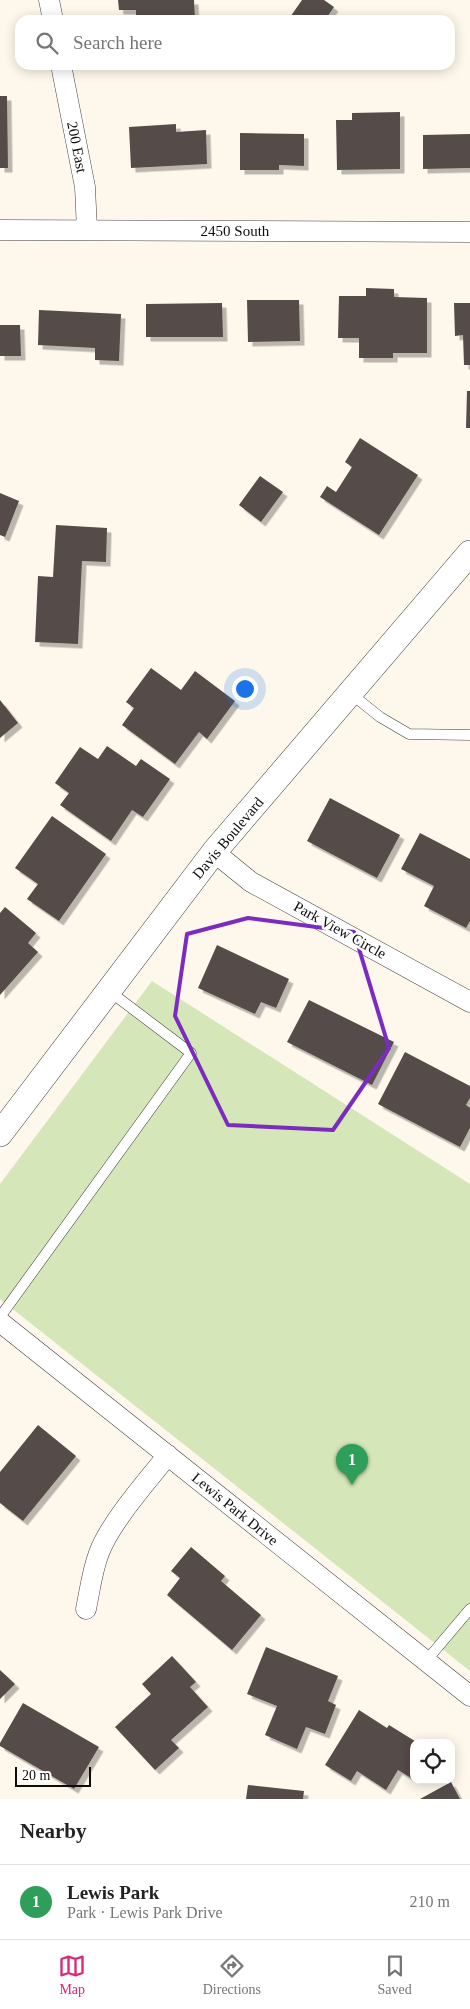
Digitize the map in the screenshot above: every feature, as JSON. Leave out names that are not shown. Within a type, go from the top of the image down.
[{"type":"street","points":[[49,0],[52,15]]},
{"type":"street","name":"200 East","points":[[62,70],[85,187],[87,230]]},
{"type":"street","name":"2450 South","points":[[0,230],[470,232]]},
{"type":"street","name":"Davis Boulevard","points":[[0,1134],[214,852],[470,553]]},
{"type":"street","name":"Park View Circle","points":[[214,852],[251,882],[470,1002]]},
{"type":"street","name":"Lewis Park Drive","points":[[0,1322],[470,1696]]},
{"type":"street","points":[[86,1609],[100,1551],[113,1527],[168,1455]]},
{"type":"lane","points":[[350,693],[380,716],[409,734],[470,735]]},
{"type":"lane","points":[[0,1317],[191,1053],[108,990]]},
{"type":"lane","points":[[426,1661],[470,1609]]},
{"type":"highlighted area","points":[[248,918],[354,932],[389,1048],[333,1130],[228,1125],[175,1016],[187,934]]},
{"type":"green space","points":[[152,981],[470,1184],[470,1671],[0,1299],[0,1184]]},
{"type":"building","points":[[118,0],[194,0],[195,15],[136,15],[136,10],[119,10]]},
{"type":"building","points":[[302,0],[324,0],[334,7],[328,15],[292,15]]},
{"type":"building","points":[[0,96],[7,96],[8,168],[0,168]]},
{"type":"building","points":[[400,112],[400,169],[337,170],[336,120],[352,120],[352,113]]},
{"type":"building","points":[[176,124],[176,132],[206,130],[207,164],[131,168],[129,127]]},
{"type":"building","points":[[240,133],[304,134],[304,166],[279,165],[279,170],[240,170]]},
{"type":"building","points":[[470,134],[470,168],[423,169],[423,135]]},
{"type":"building","points":[[366,288],[394,289],[394,297],[427,298],[427,353],[393,353],[393,358],[359,358],[359,338],[338,338],[339,296],[366,296]]},
{"type":"building","points":[[247,300],[299,300],[300,341],[248,342]]},
{"type":"building","points":[[222,303],[223,337],[146,337],[146,304]]},
{"type":"building","points":[[454,303],[470,303],[470,365],[464,365],[463,335],[455,336]]},
{"type":"building","points":[[39,310],[121,314],[119,361],[95,360],[95,348],[38,345]]},
{"type":"building","points":[[0,325],[20,325],[21,356],[0,356]]},
{"type":"building","points":[[467,391],[470,391],[470,428],[466,428]]},
{"type":"building","points":[[360,438],[418,475],[379,535],[320,497],[327,486],[336,492],[352,467],[345,462]]},
{"type":"building","points":[[260,476],[283,492],[261,522],[239,505]]},
{"type":"building","points":[[0,493],[19,501],[5,537],[0,535]]},
{"type":"building","points":[[56,525],[107,528],[106,562],[82,561],[78,644],[35,642],[38,576],[53,577]]},
{"type":"building","points":[[151,668],[181,690],[195,671],[235,701],[207,739],[199,732],[175,764],[122,725],[134,708],[126,702]]},
{"type":"building","points":[[0,700],[18,723],[0,738]]},
{"type":"building","points":[[107,746],[136,766],[141,759],[170,779],[143,817],[132,810],[111,841],[60,805],[69,793],[55,783],[80,747],[98,759]]},
{"type":"building","points":[[330,798],[400,835],[377,878],[307,841]]},
{"type":"building","points":[[52,816],[106,854],[59,921],[27,899],[38,884],[15,868]]},
{"type":"building","points":[[420,833],[470,859],[470,921],[466,928],[424,906],[434,886],[401,869]]},
{"type":"building","points":[[5,907],[36,933],[28,943],[38,952],[0,995],[0,913]]},
{"type":"building","points":[[217,945],[289,979],[276,1008],[261,1002],[255,1014],[198,988]]},
{"type":"building","points":[[309,1000],[394,1042],[372,1085],[287,1042]]},
{"type":"building","points":[[405,1052],[470,1086],[470,1098],[466,1105],[470,1108],[470,1128],[460,1147],[378,1104]]},
{"type":"building","points":[[38,1425],[76,1456],[23,1521],[0,1503],[0,1472]]},
{"type":"building","points":[[191,1547],[225,1576],[221,1581],[261,1615],[232,1650],[167,1595],[180,1578],[171,1571]]},
{"type":"building","points":[[266,1647],[338,1676],[328,1701],[336,1705],[325,1734],[306,1727],[297,1749],[265,1735],[277,1706],[247,1694]]},
{"type":"building","points":[[172,1656],[196,1682],[190,1687],[208,1707],[171,1740],[179,1748],[155,1770],[115,1727],[151,1694],[142,1684]]},
{"type":"building","points":[[0,1670],[15,1684],[0,1699]]},
{"type":"building","points":[[23,1703],[99,1747],[74,1789],[0,1746]]},
{"type":"building","points":[[359,1710],[387,1728],[389,1725],[412,1739],[410,1739],[410,1777],[398,1770],[386,1790],[357,1771],[351,1781],[325,1765]]},
{"type":"building","points":[[447,1784],[452,1784],[460,1799],[420,1799]]},
{"type":"building","points":[[248,1785],[304,1791],[303,1799],[246,1799]]},
{"type":"place","name":"Lewis Park","points":[[352,1485]]}]
